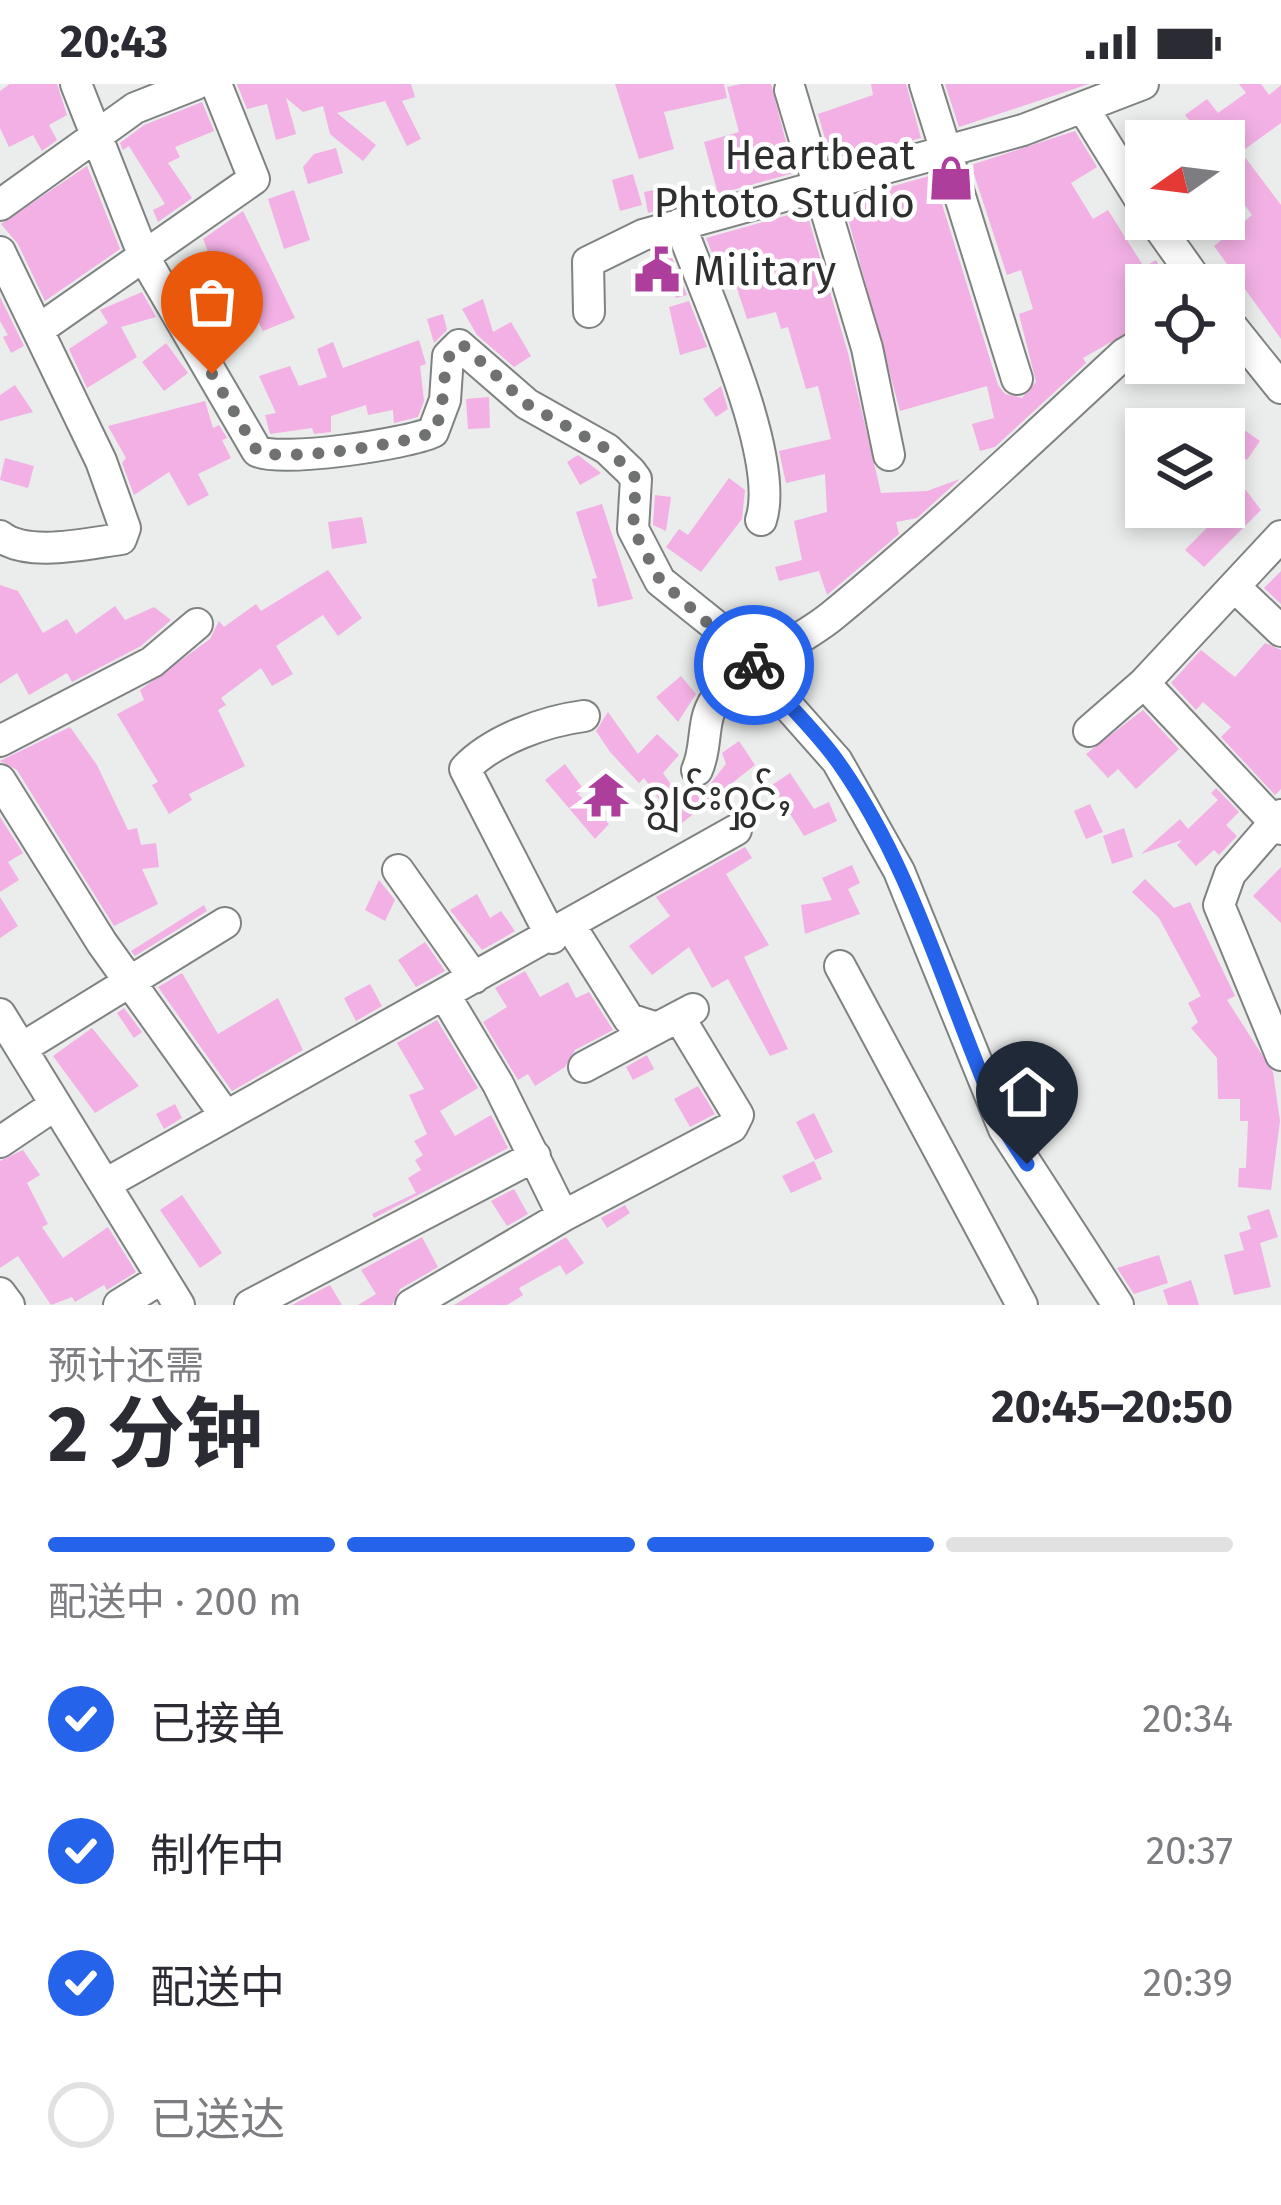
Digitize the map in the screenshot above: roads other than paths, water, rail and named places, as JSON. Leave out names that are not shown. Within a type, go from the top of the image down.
[{"type":"street","points":[[76,84],[145,259],[257,451],[266,456],[404,441],[433,432],[442,411],[451,350],[459,345],[527,404],[607,449],[630,471],[636,479],[633,529],[660,580],[754,664],[837,760],[862,801],[899,871],[1004,1129],[1118,1305]]},
{"type":"street","points":[[0,205],[135,108],[196,84]]},
{"type":"street","points":[[38,330],[254,179],[216,84]]},
{"type":"street","points":[[925,84],[1017,379]]},
{"type":"street","points":[[589,312],[589,262],[643,235],[947,152],[1084,109],[1143,84]]},
{"type":"street","points":[[790,90],[867,347],[889,455]]},
{"type":"street","points":[[1084,109],[1125,175]]},
{"type":"street","points":[[680,224],[762,454],[766,506],[760,520]]},
{"type":"street","points":[[0,252],[101,461],[125,528],[121,539],[71,546],[9,543],[0,536]]},
{"type":"street","points":[[1245,343],[1281,388]]},
{"type":"street","points":[[698,770],[707,742],[707,718],[717,697],[754,664],[826,621],[952,517],[1125,353]]},
{"type":"street","points":[[1089,731],[1237,589],[1281,536]]},
{"type":"street","points":[[1237,589],[1281,631]]},
{"type":"street","points":[[0,741],[152,662],[197,624]]},
{"type":"street","points":[[1144,683],[1279,822],[1231,874],[1219,905],[1281,1055]]},
{"type":"street","points":[[584,716],[555,720],[489,751],[465,769],[562,932],[629,1019],[677,1018]]},
{"type":"street","points":[[0,780],[225,1115]]},
{"type":"street","points":[[106,1183],[562,932],[736,830]]},
{"type":"street","points":[[398,870],[474,978]]},
{"type":"street","points":[[22,1048],[225,923]]},
{"type":"street","points":[[840,966],[1022,1305]]},
{"type":"street","points":[[444,994],[535,1156],[563,1216]]},
{"type":"street","points":[[0,1014],[179,1305]]},
{"type":"street","points":[[584,1067],[677,1018]]},
{"type":"street","points":[[411,1305],[563,1216],[732,1127],[738,1115],[726,1089],[677,1018]]},
{"type":"street","points":[[0,1142],[55,1105]]},
{"type":"street","points":[[250,1305],[535,1156]]},
{"type":"street","points":[[118,1305],[162,1278]]},
{"type":"street","points":[[0,1293],[9,1305]]},
{"type":"place","name":"Heartbeat Phtoto Studio","points":[[951,178]]},
{"type":"place","name":"Military","points":[[657,270]]},
{"type":"place","name":"ၵျွင်းႁွင်ႇ","points":[[606,795]]}]
